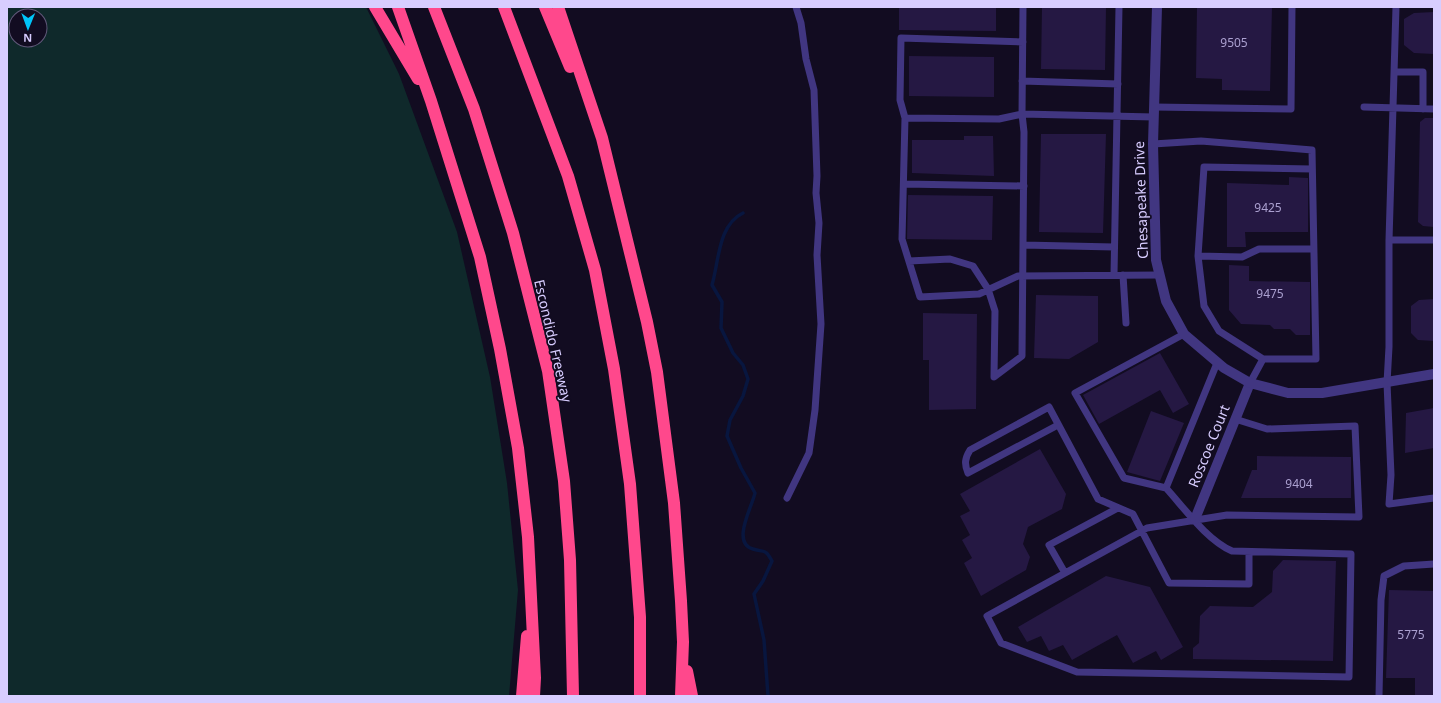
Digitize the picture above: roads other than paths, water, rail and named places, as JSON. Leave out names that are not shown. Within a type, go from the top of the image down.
[{"type":"highway","points":[[375,7],[431,101]]},
{"type":"highway","points":[[398,7],[431,101],[480,256],[500,349],[518,448],[528,537],[531,581],[534,696]]},
{"type":"highway","name":"Escondido Freeway","points":[[434,7],[474,109],[513,233],[548,371],[564,481],[570,560],[573,696]]},
{"type":"highway","points":[[504,7],[568,176],[595,270],[600,293],[614,369],[630,484],[640,617],[640,696]]},
{"type":"highway","points":[[545,7],[574,77],[614,186]]},
{"type":"highway","points":[[558,7],[602,138],[647,322],[657,372],[674,503],[683,642],[692,696]]},
{"type":"highway","points":[[522,696],[531,581]]},
{"type":"highway","points":[[681,696],[683,642]]},
{"type":"street","name":"Chesapeake Drive","points":[[1157,7],[1154,112],[1156,260],[1166,301],[1184,334],[1217,363],[1250,383],[1288,393],[1306,394],[1387,383],[1434,374]]},
{"type":"street","name":"Roscoe Court","points":[[1195,519],[1250,383]]},
{"type":"lane","points":[[787,498],[809,453],[815,410],[821,324],[817,255],[819,223],[816,193],[817,176],[814,90],[806,59],[801,23],[796,7]]},
{"type":"lane","points":[[909,261],[950,259],[973,266],[988,289],[995,311],[994,377],[1022,356],[1024,186],[1024,132],[1022,114],[1023,7]]},
{"type":"lane","points":[[1114,275],[1119,7]]},
{"type":"lane","points":[[905,118],[999,119],[1022,114],[1117,117],[1154,112],[1292,109],[1292,7]]},
{"type":"lane","points":[[1396,7],[1389,240],[1389,347],[1387,383],[1392,475],[1389,504],[1434,498]]},
{"type":"lane","points":[[1023,42],[901,38],[900,100],[905,118],[902,239],[920,297],[979,294],[1018,276],[1160,275]]},
{"type":"lane","points":[[1394,72],[1423,72],[1423,109]]},
{"type":"lane","points":[[1022,81],[1118,84]]},
{"type":"lane","points":[[1364,107],[1434,109]]},
{"type":"lane","points":[[1154,144],[1202,141],[1312,150],[1316,359],[1263,359],[1219,331],[1204,306],[1198,256],[1204,167],[1312,169]]},
{"type":"lane","points":[[904,184],[1024,186]]},
{"type":"lane","points":[[1389,240],[1434,240]]},
{"type":"lane","points":[[1023,245],[1114,247]]},
{"type":"lane","points":[[1198,256],[1242,257],[1259,250],[1313,250]]},
{"type":"lane","points":[[1123,275],[1126,323]]},
{"type":"lane","points":[[1184,334],[1075,393],[1124,478],[1166,488],[1195,519],[1219,546],[1232,551],[1352,554],[1349,677],[1077,672],[1001,643],[987,616],[1147,528],[1195,519],[1227,515],[1359,517],[1355,426],[1267,429],[1235,419]]},
{"type":"lane","points":[[1250,383],[1263,359]]},
{"type":"lane","points":[[1166,488],[1217,363]]},
{"type":"lane","points":[[1058,425],[968,473],[965,468],[965,458],[970,450],[1049,407],[1098,499],[1133,514],[1169,583],[1249,584],[1249,552]]},
{"type":"lane","points":[[1065,573],[1049,545],[1118,508]]},
{"type":"lane","points":[[1379,696],[1381,600],[1384,576],[1404,566],[1434,564]]},
{"type":"waterway","points":[[743,213],[735,219],[724,235],[712,285],[722,302],[721,328],[733,353],[743,365],[748,379],[743,396],[730,420],[727,436],[741,468],[755,493],[743,532],[744,540],[747,545],[753,549],[768,554],[772,561],[763,581],[754,594],[764,640],[768,696]]}]
